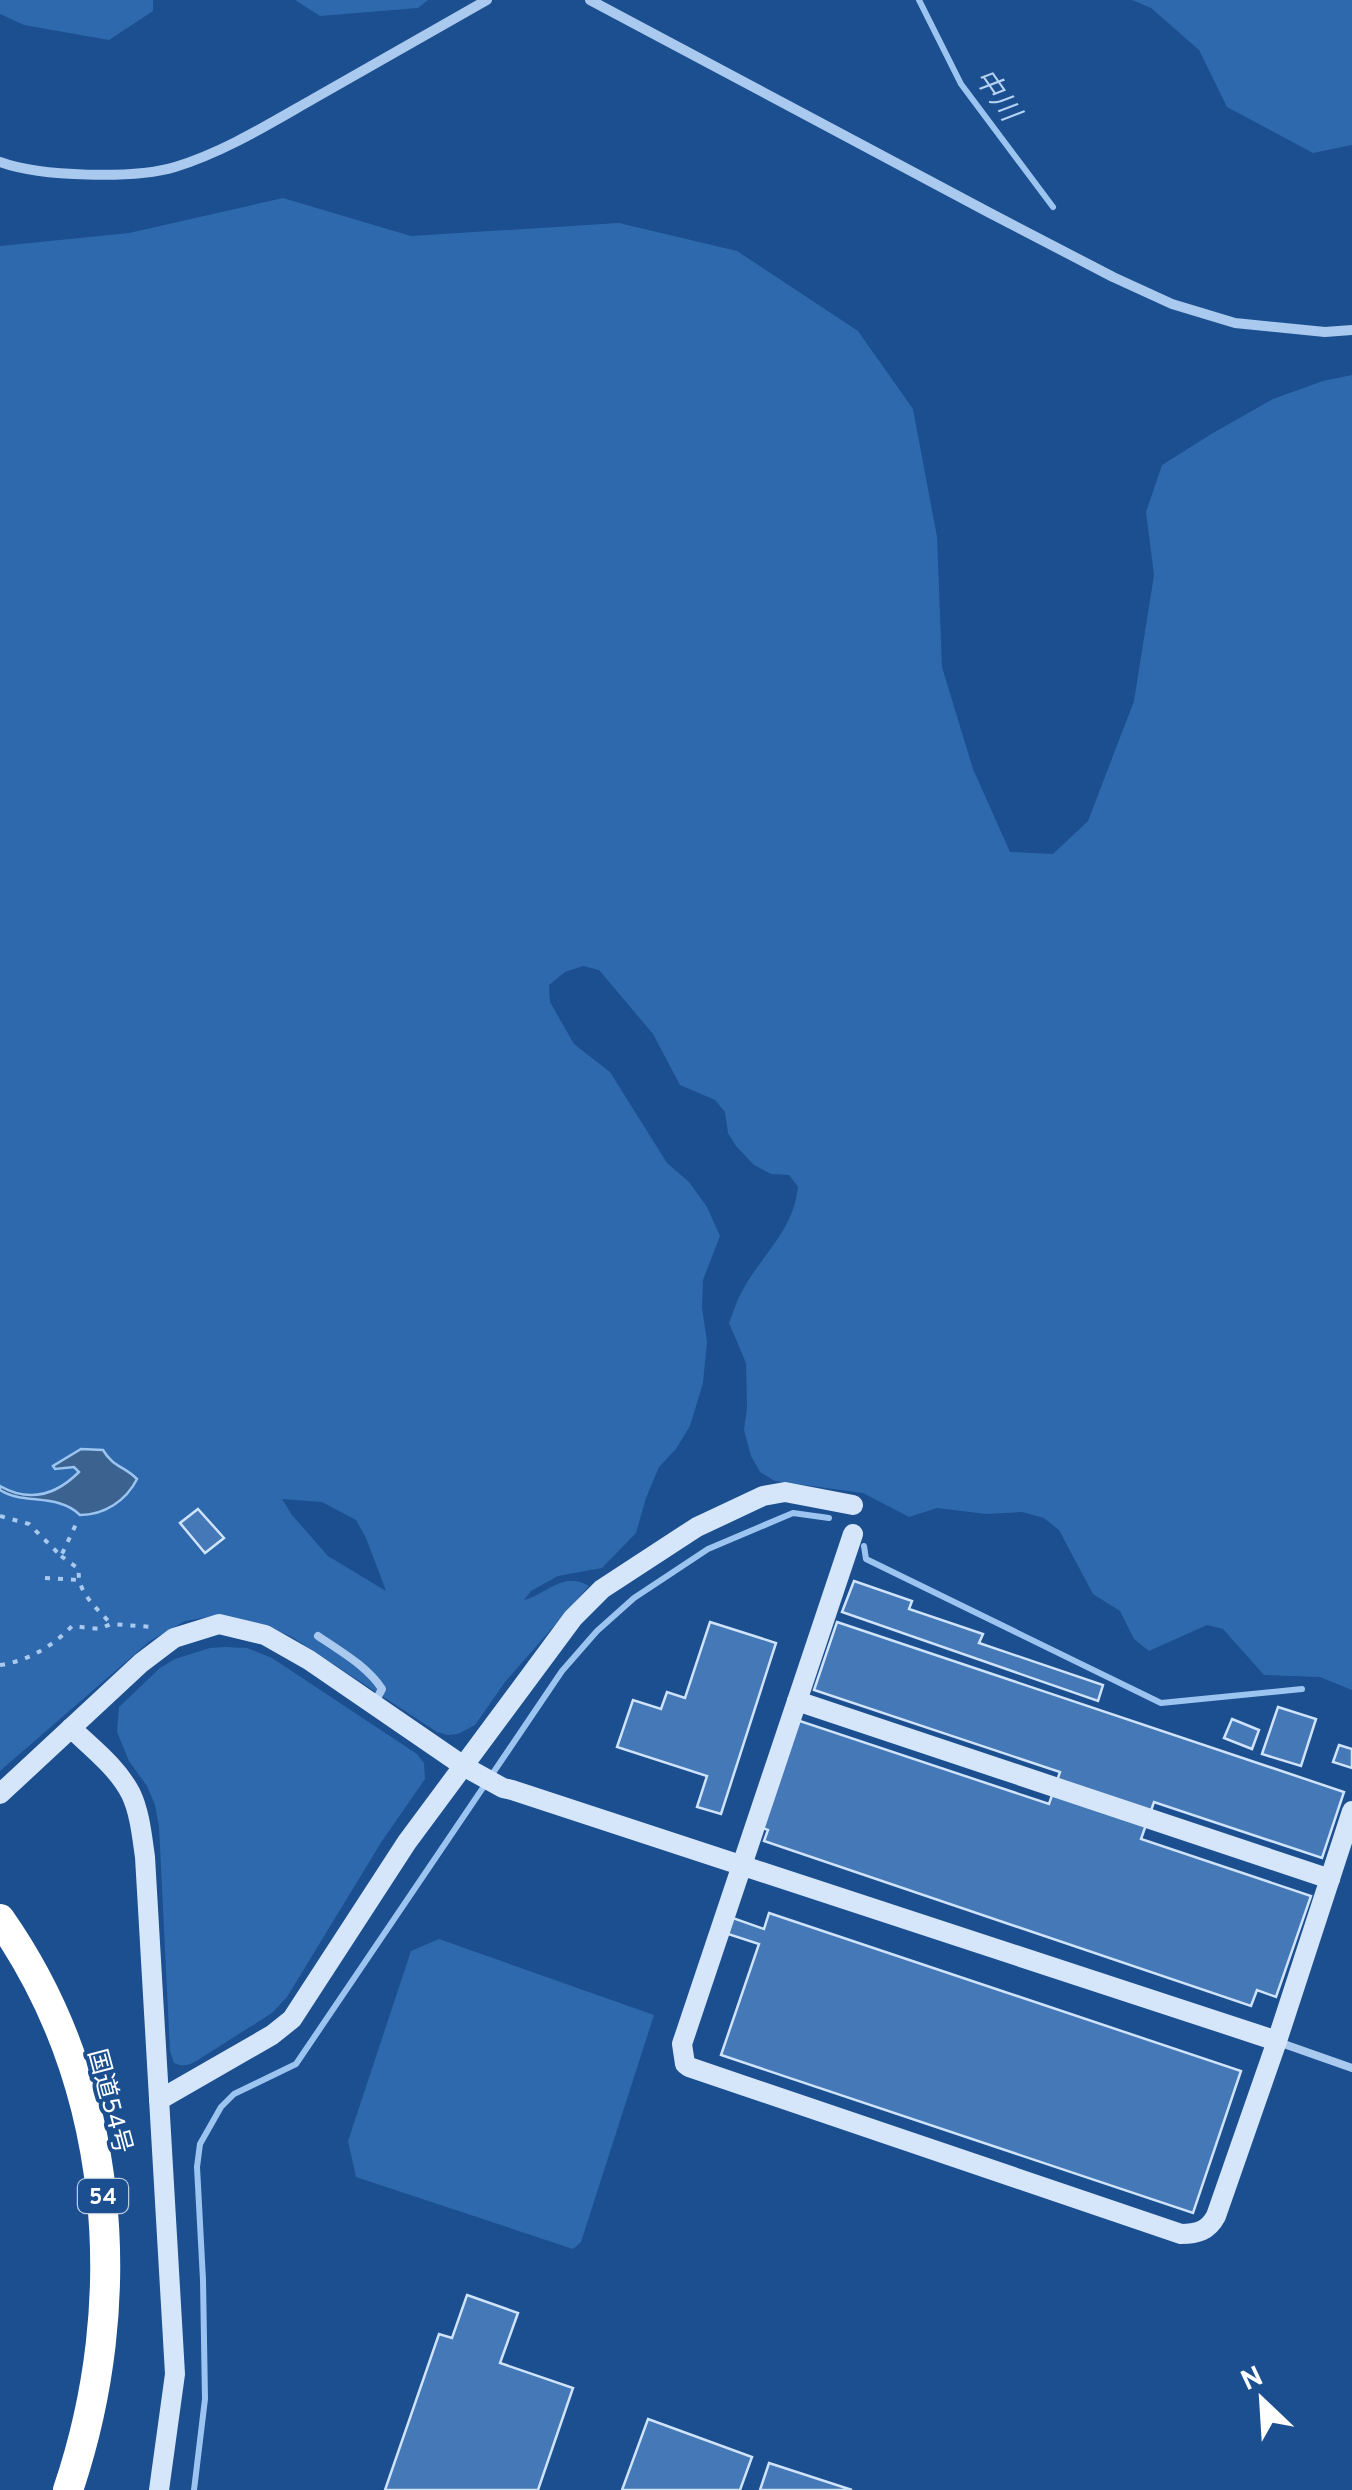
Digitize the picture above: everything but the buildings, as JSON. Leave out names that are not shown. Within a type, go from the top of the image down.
[{"type":"highway","name":"国道54号","points":[[0,1919],[37,1979],[64,2042],[85,2106],[102,2192],[106,2288],[101,2353],[92,2408],[68,2490]]},
{"type":"street","points":[[0,162],[59,173],[110,175],[173,168],[278,119],[487,0]]},
{"type":"street","points":[[590,0],[988,212],[1172,304],[1235,323],[1325,332],[1352,330]]},
{"type":"street","points":[[158,2100],[272,2035],[292,2019],[407,1842],[573,1618],[602,1589],[698,1527],[763,1496],[785,1492],[854,1505]]},
{"type":"street","points":[[853,1534],[682,2044],[688,2067],[1181,2234],[1202,2231],[1216,2216],[1352,1811]]},
{"type":"street","points":[[0,1794],[141,1663],[174,1638],[219,1624],[265,1635],[310,1660],[465,1767],[502,1788],[1277,2042]]},
{"type":"street","points":[[797,1701],[1330,1879]]},
{"type":"street","points":[[71,1728],[108,1763],[132,1795],[144,1857],[175,2374],[159,2490]]},
{"type":"lane","points":[[318,1636],[376,1681],[382,1689],[374,1705]]},
{"type":"lane","points":[[1277,2042],[1352,2068]]},
{"type":"path","points":[[0,1516],[29,1524],[60,1556],[79,1569],[78,1580],[84,1595],[111,1624]]},
{"type":"path","points":[[60,1556],[77,1522]]},
{"type":"path","points":[[44,1578],[78,1580]]},
{"type":"path","points":[[0,1665],[55,1643],[72,1626],[164,1627]]},
{"type":"shaded area","points":[[0,0],[153,0],[153,11],[109,40],[24,25],[0,14]]},
{"type":"shaded area","points":[[295,0],[428,0],[418,8],[320,16]]},
{"type":"shaded area","points":[[1132,0],[1352,0],[1352,145],[1313,153],[1227,107],[1199,50],[1151,8]]},
{"type":"shaded area","points":[[283,198],[411,236],[619,223],[737,251],[858,331],[913,409],[937,537],[942,667],[973,769],[1010,852],[1053,854],[1088,821],[1134,701],[1154,575],[1146,512],[1162,465],[1273,399],[1352,375],[1352,1690],[1320,1677],[1264,1675],[1223,1629],[1207,1625],[1149,1651],[1134,1639],[1120,1611],[1093,1594],[1059,1530],[1044,1518],[1022,1512],[986,1514],[937,1508],[909,1517],[863,1493],[775,1481],[760,1472],[744,1430],[746,1363],[729,1323],[749,1279],[790,1217],[798,1187],[789,1175],[771,1174],[754,1165],[728,1133],[725,1112],[715,1100],[680,1085],[653,1034],[599,970],[583,966],[565,972],[549,985],[550,1002],[574,1044],[610,1072],[667,1163],[689,1182],[707,1207],[720,1236],[703,1280],[707,1342],[703,1383],[690,1426],[659,1467],[636,1533],[602,1568],[558,1576],[531,1591],[524,1600],[563,1582],[589,1586],[505,1682],[475,1725],[458,1734],[437,1732],[292,1637],[262,1624],[213,1616],[185,1621],[150,1641],[0,1771],[0,246],[129,233]],"holes":[[[282,1499],[322,1502],[356,1520],[386,1591],[328,1556]]]},
{"type":"shaded area","points":[[81,1449],[103,1450],[137,1479],[127,1494],[106,1509],[80,1515],[61,1504],[0,1490],[0,1486],[32,1495],[52,1491],[79,1472],[74,1467],[53,1466]]},
{"type":"shaded area","points":[[225,1647],[247,1648],[272,1658],[417,1754],[424,1763],[425,1779],[382,1841],[287,1997],[272,2013],[195,2062],[182,2065],[174,2063],[170,2051],[159,1827],[147,1786],[129,1761],[117,1732],[119,1707],[175,1659]]},
{"type":"shaded area","points":[[439,1939],[654,2015],[581,2242],[573,2249],[356,2177],[348,2141],[411,1951]]},
{"type":"waterway","name":"中川","points":[[919,0],[961,84],[1053,207]]},
{"type":"waterway","points":[[194,2490],[205,2399],[197,2167],[200,2144],[221,2107],[234,2094],[296,2064],[562,1671],[597,1631],[634,1598],[708,1549],[793,1513],[829,1518]]},
{"type":"waterway","points":[[864,1546],[866,1559],[1161,1703],[1302,1689]]}]
